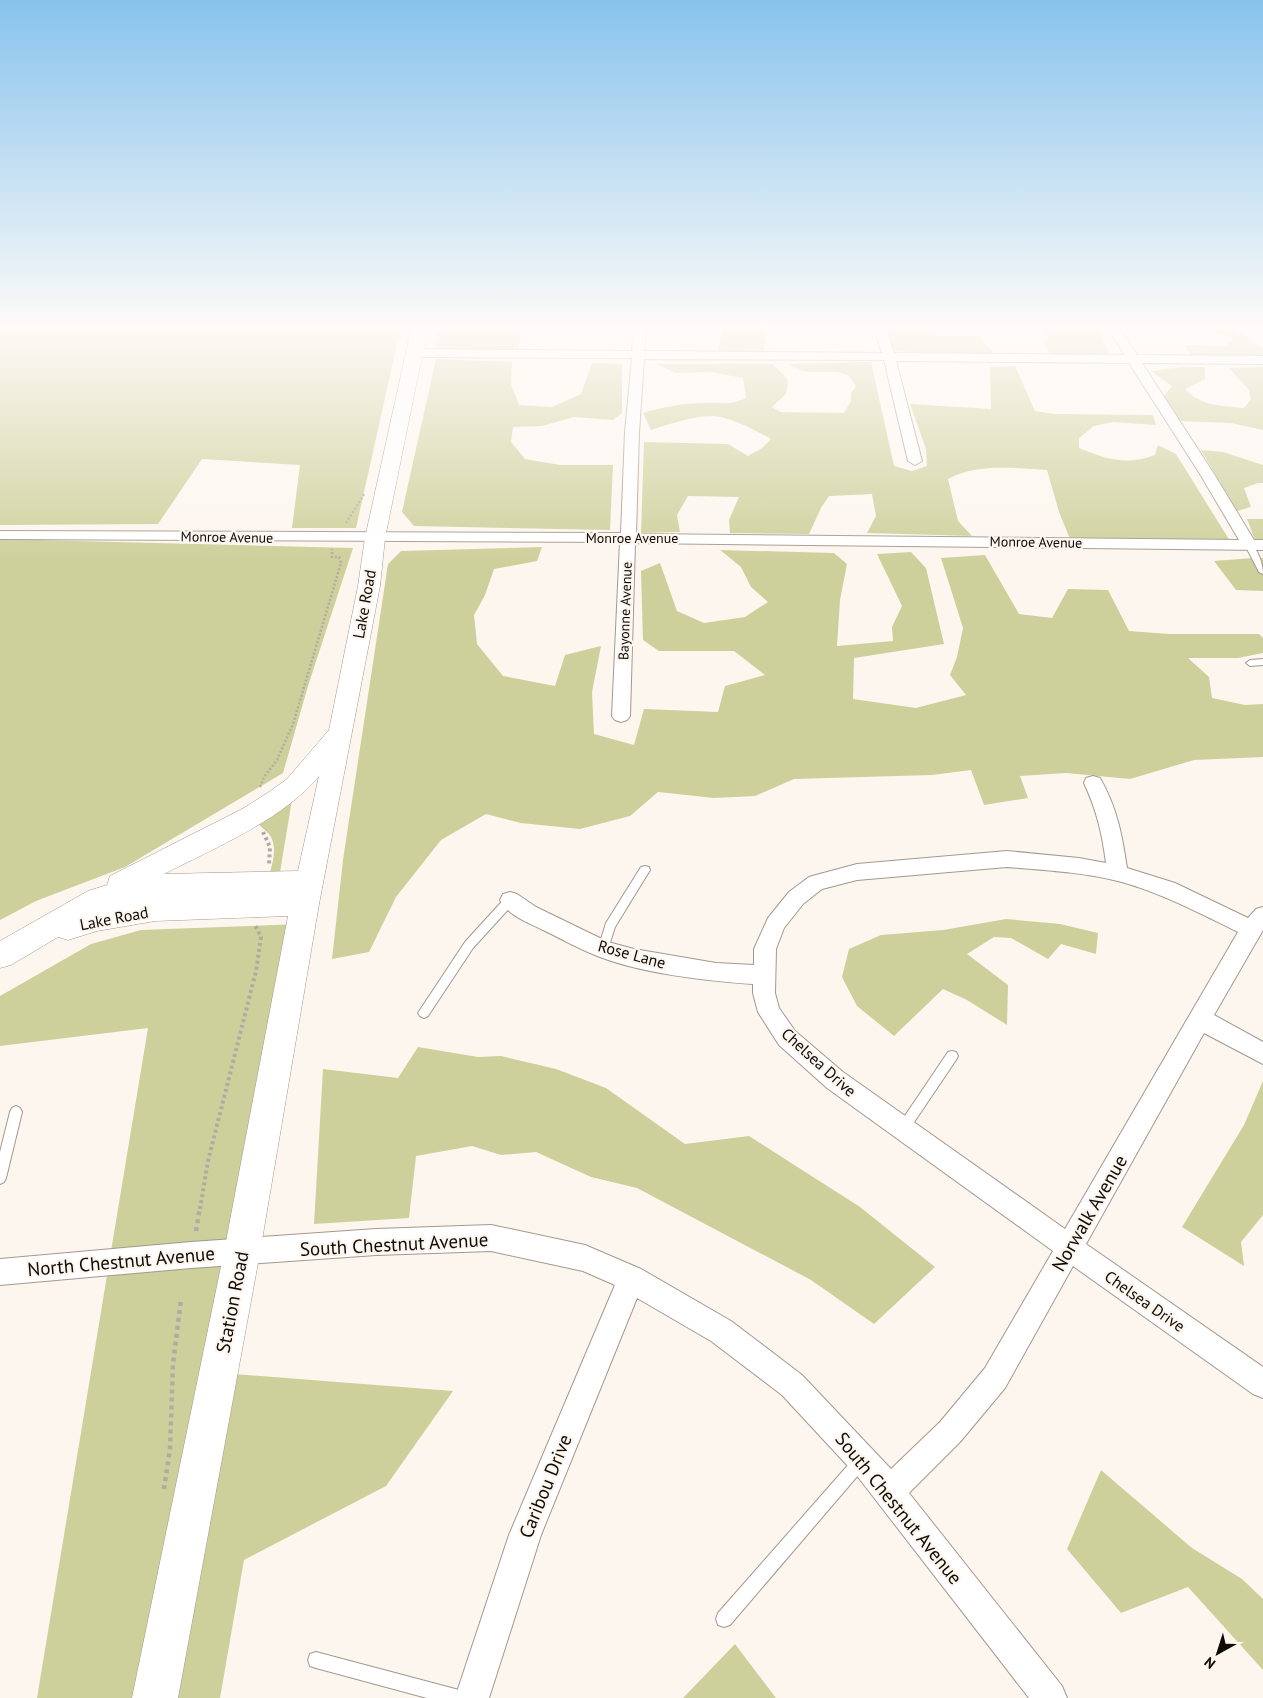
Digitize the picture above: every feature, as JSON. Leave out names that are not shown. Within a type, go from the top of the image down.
[{"type":"street","name":"Lake Road","points":[[307,893],[341,730],[375,538],[403,405]]},
{"type":"street","name":"Bayonne Avenue","points":[[621,716],[627,538],[635,405]]},
{"type":"street","points":[[901,405],[915,461]]},
{"type":"street","points":[[1162,405],[1256,545]]},
{"type":"street","name":"Monroe Avenue","points":[[0,535],[627,538],[1256,545]]},
{"type":"street","points":[[98,899],[119,884],[253,815],[278,799],[296,786],[341,730]]},
{"type":"street","points":[[1093,783],[1105,807],[1112,834],[1117,873]]},
{"type":"street","name":"Chelsea Drive","points":[[1257,922],[1168,889],[1117,873],[1079,866],[1007,859],[857,872],[816,883],[796,898],[774,924],[765,949],[763,975],[764,993],[769,1012],[787,1038],[835,1080],[902,1130],[1263,1384]]},
{"type":"street","name":"Lake Road","points":[[11,950],[98,899],[143,887],[167,885],[307,893]]},
{"type":"street","name":"Lake Road","points":[[11,950],[88,920],[120,914],[307,893]]},
{"type":"street","name":"Station Road","points":[[155,1698],[242,1252],[307,893]]},
{"type":"street","name":"Rose Lane","points":[[510,900],[529,913],[603,949],[634,958],[716,972],[763,975]]},
{"type":"street","name":"Norwalk Avenue","points":[[889,1492],[950,1432],[995,1378],[1200,1018],[1257,922]]},
{"type":"street","points":[[1200,1018],[1263,1054]]},
{"type":"street","name":"South Chestnut Avenue","points":[[242,1252],[376,1242],[491,1238],[585,1258],[631,1279],[721,1331],[792,1385],[862,1459],[1050,1698]]},
{"type":"street","name":"North Chestnut Avenue","points":[[0,1272],[242,1252]]},
{"type":"street","name":"Caribou Drive","points":[[472,1698],[524,1535],[631,1279]]},
{"type":"lane","points":[[1256,545],[1263,572]]},
{"type":"lane","points":[[1250,663],[1263,662]]},
{"type":"lane","points":[[603,949],[610,926],[645,870]]},
{"type":"lane","points":[[424,1013],[469,945],[510,900]]},
{"type":"lane","points":[[902,1130],[952,1056]]},
{"type":"lane","points":[[0,1178],[16,1112]]},
{"type":"lane","points":[[724,1619],[862,1459]]},
{"type":"lane","points":[[316,1660],[459,1698]]},
{"type":"path","points":[[345,524],[367,491]]},
{"type":"path","points":[[259,792],[264,777],[277,760],[294,724],[316,651],[341,563],[339,558],[332,557],[333,543]]},
{"type":"path","points":[[259,828],[268,839],[270,846],[270,858],[267,868]]},
{"type":"path","points":[[196,1231],[208,1161],[256,972],[261,937],[252,918]]},
{"type":"path","points":[[164,1493],[170,1448],[173,1364],[181,1299]]},
{"type":"green space","points":[[0,405],[383,405],[356,528],[292,528],[300,465],[202,459],[158,524],[0,525]]},
{"type":"green space","points":[[426,405],[552,407],[556,405],[622,405],[622,413],[613,420],[574,417],[542,426],[513,427],[511,442],[525,459],[560,465],[613,465],[610,530],[414,526],[402,512]]},
{"type":"green space","points":[[679,405],[774,405],[772,407],[781,412],[844,413],[849,405],[881,405],[894,466],[912,471],[927,466],[926,449],[910,405],[991,409],[991,405],[1032,405],[1035,411],[1053,414],[1153,415],[1156,425],[1113,422],[1094,426],[1079,438],[1079,448],[1107,458],[1125,461],[1155,455],[1158,445],[1176,454],[1230,541],[1070,539],[1059,512],[1047,470],[1009,468],[971,471],[948,479],[958,521],[972,536],[867,533],[876,516],[872,494],[829,496],[809,534],[730,533],[729,520],[739,497],[688,496],[677,515],[680,532],[641,533],[644,442],[728,444],[748,456],[762,448],[771,439],[735,421],[713,416],[690,419],[651,430],[643,413]]},
{"type":"green space","points":[[1169,405],[1219,405],[1244,408],[1246,405],[1263,405],[1263,430],[1231,423],[1181,421]]},
{"type":"green space","points":[[1201,450],[1223,452],[1263,465],[1263,483],[1244,488],[1251,507],[1237,511]]},
{"type":"green space","points":[[1247,519],[1263,519],[1263,540],[1255,540]]},
{"type":"green space","points":[[0,539],[353,548],[308,686],[283,773],[125,867],[36,901],[0,920]]},
{"type":"green space","points":[[542,547],[537,561],[494,569],[485,595],[474,615],[477,644],[503,676],[555,686],[565,655],[601,646],[592,692],[594,734],[634,745],[644,709],[718,712],[725,686],[765,675],[734,651],[659,651],[643,640],[641,571],[660,563],[677,611],[704,623],[745,617],[768,602],[751,587],[741,567],[720,550],[834,553],[847,564],[840,600],[837,646],[893,641],[892,627],[902,606],[877,554],[911,552],[926,568],[944,644],[854,658],[853,699],[916,708],[966,695],[950,675],[957,657],[963,628],[941,558],[985,555],[1019,614],[1052,618],[1068,589],[1108,590],[1129,631],[1169,634],[1259,634],[1263,638],[1263,653],[1238,658],[1188,658],[1209,677],[1212,698],[1245,705],[1263,704],[1263,757],[1194,760],[1130,779],[1066,773],[1020,776],[1028,798],[984,805],[971,770],[932,775],[794,779],[755,796],[714,798],[658,792],[630,816],[580,829],[521,823],[486,814],[441,840],[396,897],[369,952],[332,959],[343,860],[388,564],[401,551]]},
{"type":"green space","points":[[1263,558],[1263,591],[1236,590],[1214,561]]},
{"type":"green space","points":[[292,800],[280,872],[269,875],[274,849],[272,839],[257,822]]},
{"type":"green space","points":[[1006,919],[1060,924],[1098,933],[1096,954],[1061,944],[1048,959],[1011,938],[994,937],[967,954],[1008,985],[1007,1025],[967,1000],[943,989],[894,1036],[857,1006],[842,977],[849,949],[881,935],[943,930]]},
{"type":"green space","points":[[302,924],[222,1373],[453,1391],[386,1486],[244,1560],[220,1698],[37,1698],[148,1028],[0,1046],[0,996],[91,944],[141,930]]},
{"type":"green space","points":[[418,1047],[478,1057],[501,1056],[556,1069],[606,1088],[685,1144],[749,1136],[860,1207],[935,1267],[874,1324],[811,1280],[637,1188],[591,1177],[536,1152],[501,1155],[472,1146],[416,1156],[409,1218],[314,1224],[323,1069],[398,1078]]},
{"type":"green space","points":[[1263,1081],[1263,1215],[1241,1242],[1244,1266],[1182,1227],[1244,1125]]},
{"type":"green space","points":[[1101,1470],[1192,1548],[1242,1579],[1263,1599],[1263,1670],[1188,1587],[1121,1613],[1067,1549]]},
{"type":"green space","points":[[735,1644],[776,1698],[683,1698]]}]
